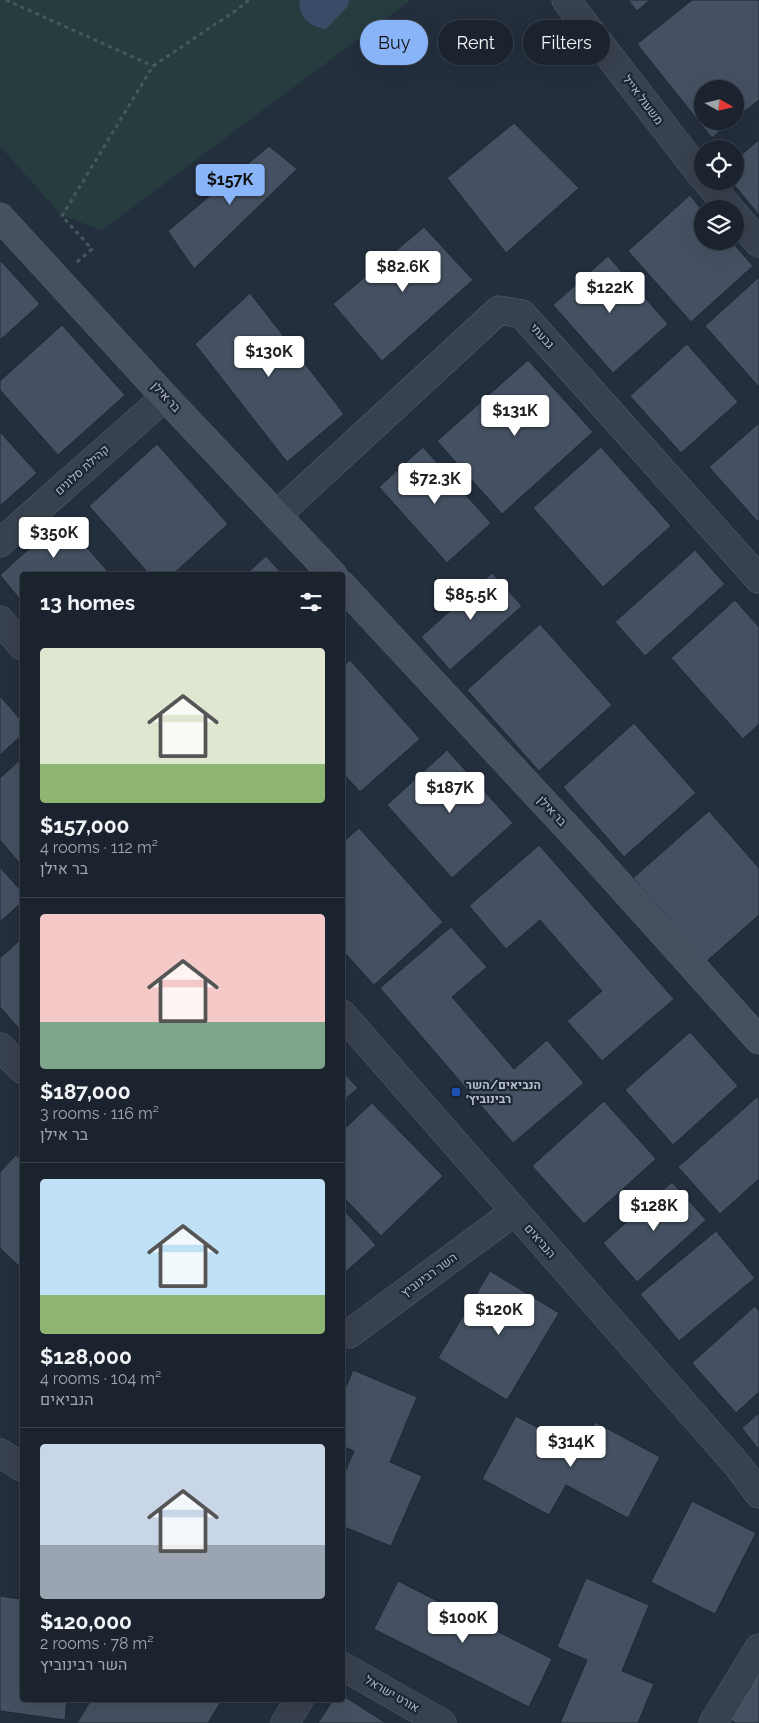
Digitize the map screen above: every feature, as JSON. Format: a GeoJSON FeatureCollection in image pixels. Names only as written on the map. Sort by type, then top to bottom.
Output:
{"type":"FeatureCollection","features":[{"type":"Feature","properties":{"kind":"street","name":"משעול אייל"},"geometry":{"type":"LineString","coordinates":[[566,0],[694,166]]}},
{"type":"Feature","properties":{"kind":"street"},"geometry":{"type":"LineString","coordinates":[[714,190],[723,200]]}},
{"type":"Feature","properties":{"kind":"street","name":"בר אילן"},"geometry":{"type":"LineString","coordinates":[[0,217],[165,397],[331,572]]}},
{"type":"Feature","properties":{"kind":"street"},"geometry":{"type":"LineString","coordinates":[[744,226],[759,243]]}},
{"type":"Feature","properties":{"kind":"street","name":"גבעתי"},"geometry":{"type":"LineString","coordinates":[[278,515],[499,310],[522,314],[759,579]]}},
{"type":"Feature","properties":{"kind":"street","name":"קהילת סלונים"},"geometry":{"type":"LineString","coordinates":[[0,544],[165,397]]}},
{"type":"Feature","properties":{"kind":"street","name":"בר אילן"},"geometry":{"type":"LineString","coordinates":[[345,588],[592,854],[759,1040]]}},
{"type":"Feature","properties":{"kind":"street"},"geometry":{"type":"LineString","coordinates":[[0,620],[20,644]]}},
{"type":"Feature","properties":{"kind":"street","name":"הנביאים"},"geometry":{"type":"LineString","coordinates":[[345,1017],[514,1212],[749,1474],[759,1494]]}},
{"type":"Feature","properties":{"kind":"street"},"geometry":{"type":"LineString","coordinates":[[0,1047],[20,1067]]}},
{"type":"Feature","properties":{"kind":"street","name":"השר רבינוביץ"},"geometry":{"type":"LineString","coordinates":[[345,1333],[349,1334],[514,1212]]}},
{"type":"Feature","properties":{"kind":"street"},"geometry":{"type":"LineString","coordinates":[[0,1453],[20,1466]]}},
{"type":"Feature","properties":{"kind":"street"},"geometry":{"type":"LineString","coordinates":[[712,1723],[759,1648]]}},
{"type":"Feature","properties":{"kind":"street","name":"אורט ישראל"},"geometry":{"type":"LineString","coordinates":[[345,1668],[442,1723]]}},
{"type":"Feature","properties":{"kind":"street"},"geometry":{"type":"LineString","coordinates":[[285,1723],[298,1702]]}},
{"type":"Feature","properties":{"kind":"path"},"geometry":{"type":"LineString","coordinates":[[6,0],[153,66]]}},
{"type":"Feature","properties":{"kind":"path"},"geometry":{"type":"LineString","coordinates":[[58,280],[92,249],[62,216],[153,66],[249,0]]}},
{"type":"Feature","properties":{"kind":"green space"},"geometry":{"type":"Polygon","coordinates":[[[0,0],[411,0],[384,20],[360,20],[360,38],[102,230],[62,216],[0,146],[0,0]]]}},
{"type":"Feature","properties":{"kind":"water"},"geometry":{"type":"Polygon","coordinates":[[[300,0],[350,0],[347,7],[326,29],[315,26],[306,20],[301,11],[300,0]]]}},
{"type":"Feature","properties":{"kind":"building"},"geometry":{"type":"Polygon","coordinates":[[[628,0],[650,0],[637,11],[628,0]]]}},
{"type":"Feature","properties":{"kind":"building"},"geometry":{"type":"Polygon","coordinates":[[[692,0],[759,0],[759,100],[744,112],[744,80],[694,80],[694,115],[637,44],[692,0]]]}},
{"type":"Feature","properties":{"kind":"building"},"geometry":{"type":"Polygon","coordinates":[[[514,123],[579,188],[506,253],[447,178],[514,123]]]}},
{"type":"Feature","properties":{"kind":"building"},"geometry":{"type":"Polygon","coordinates":[[[706,130],[721,130],[712,138],[706,130]]]}},
{"type":"Feature","properties":{"kind":"building"},"geometry":{"type":"Polygon","coordinates":[[[759,140],[759,215],[738,190],[744,190],[744,152],[759,140]]]}},
{"type":"Feature","properties":{"kind":"building"},"geometry":{"type":"Polygon","coordinates":[[[269,146],[297,169],[194,269],[168,231],[269,146]]]}},
{"type":"Feature","properties":{"kind":"building"},"geometry":{"type":"Polygon","coordinates":[[[690,195],[694,200],[694,250],[739,250],[753,266],[691,322],[628,251],[690,195]]]}},
{"type":"Feature","properties":{"kind":"building"},"geometry":{"type":"Polygon","coordinates":[[[424,227],[473,280],[382,361],[333,304],[424,227]]]}},
{"type":"Feature","properties":{"kind":"building"},"geometry":{"type":"Polygon","coordinates":[[[608,256],[668,324],[613,373],[553,305],[608,256]]]}},
{"type":"Feature","properties":{"kind":"building"},"geometry":{"type":"Polygon","coordinates":[[[0,260],[40,304],[0,340],[0,260]]]}},
{"type":"Feature","properties":{"kind":"building"},"geometry":{"type":"Polygon","coordinates":[[[759,279],[759,387],[705,326],[759,279]]]}},
{"type":"Feature","properties":{"kind":"building"},"geometry":{"type":"Polygon","coordinates":[[[250,293],[344,414],[287,462],[195,344],[250,293]]]}},
{"type":"Feature","properties":{"kind":"building"},"geometry":{"type":"Polygon","coordinates":[[[62,325],[125,395],[58,455],[0,390],[0,381],[62,325]]]}},
{"type":"Feature","properties":{"kind":"building"},"geometry":{"type":"Polygon","coordinates":[[[687,344],[738,402],[681,453],[630,396],[687,344]]]}},
{"type":"Feature","properties":{"kind":"building"},"geometry":{"type":"Polygon","coordinates":[[[528,360],[593,432],[502,514],[437,441],[528,360]]]}},
{"type":"Feature","properties":{"kind":"building"},"geometry":{"type":"Polygon","coordinates":[[[759,423],[759,520],[757,521],[709,467],[759,423]]]}},
{"type":"Feature","properties":{"kind":"building"},"geometry":{"type":"Polygon","coordinates":[[[0,432],[37,473],[0,506],[0,432]]]}},
{"type":"Feature","properties":{"kind":"building"},"geometry":{"type":"Polygon","coordinates":[[[157,444],[228,524],[175,572],[147,572],[89,506],[157,444]]]}},
{"type":"Feature","properties":{"kind":"building"},"geometry":{"type":"Polygon","coordinates":[[[423,447],[491,523],[447,563],[379,487],[423,447]]]}},
{"type":"Feature","properties":{"kind":"building"},"geometry":{"type":"Polygon","coordinates":[[[601,447],[671,526],[603,587],[533,508],[601,447]]]}},
{"type":"Feature","properties":{"kind":"building"},"geometry":{"type":"Polygon","coordinates":[[[62,519],[108,572],[20,572],[20,600],[0,575],[62,519]]]}},
{"type":"Feature","properties":{"kind":"building"},"geometry":{"type":"Polygon","coordinates":[[[695,550],[725,584],[645,656],[615,622],[695,550]]]}},
{"type":"Feature","properties":{"kind":"building"},"geometry":{"type":"Polygon","coordinates":[[[266,556],[280,572],[248,572],[266,556]]]}},
{"type":"Feature","properties":{"kind":"building"},"geometry":{"type":"Polygon","coordinates":[[[492,573],[522,606],[450,670],[421,637],[492,573]]]}},
{"type":"Feature","properties":{"kind":"building"},"geometry":{"type":"Polygon","coordinates":[[[735,600],[759,627],[759,724],[743,739],[671,658],[735,600]]]}},
{"type":"Feature","properties":{"kind":"building"},"geometry":{"type":"Polygon","coordinates":[[[540,624],[612,705],[539,771],[467,690],[540,624]]]}},
{"type":"Feature","properties":{"kind":"building"},"geometry":{"type":"Polygon","coordinates":[[[350,660],[420,739],[360,792],[345,775],[345,664],[350,660]]]}},
{"type":"Feature","properties":{"kind":"building"},"geometry":{"type":"Polygon","coordinates":[[[0,696],[20,719],[20,737],[0,755],[0,696]]]}},
{"type":"Feature","properties":{"kind":"building"},"geometry":{"type":"Polygon","coordinates":[[[634,723],[696,793],[624,857],[563,787],[634,723]]]}},
{"type":"Feature","properties":{"kind":"building"},"geometry":{"type":"Polygon","coordinates":[[[447,750],[513,823],[452,878],[387,805],[447,750]]]}},
{"type":"Feature","properties":{"kind":"building"},"geometry":{"type":"Polygon","coordinates":[[[20,760],[20,864],[0,840],[0,778],[20,760]]]}},
{"type":"Feature","properties":{"kind":"building"},"geometry":{"type":"Polygon","coordinates":[[[709,811],[759,868],[759,915],[707,961],[633,878],[709,811]]]}},
{"type":"Feature","properties":{"kind":"building"},"geometry":{"type":"Polygon","coordinates":[[[359,828],[443,922],[374,985],[345,953],[345,840],[359,828]]]}},
{"type":"Feature","properties":{"kind":"building"},"geometry":{"type":"Polygon","coordinates":[[[539,845],[674,999],[602,1061],[567,1021],[602,991],[540,920],[506,949],[469,906],[539,845]]]}},
{"type":"Feature","properties":{"kind":"building"},"geometry":{"type":"Polygon","coordinates":[[[0,867],[20,890],[20,904],[0,922],[0,867]]]}},
{"type":"Feature","properties":{"kind":"building"},"geometry":{"type":"Polygon","coordinates":[[[451,927],[487,967],[452,997],[514,1069],[547,1040],[584,1083],[513,1143],[380,988],[451,927]]]}},
{"type":"Feature","properties":{"kind":"building"},"geometry":{"type":"Polygon","coordinates":[[[20,940],[20,1030],[0,1007],[0,958],[20,940]]]}},
{"type":"Feature","properties":{"kind":"building"},"geometry":{"type":"Polygon","coordinates":[[[690,1032],[738,1086],[673,1145],[625,1090],[690,1032]]]}},
{"type":"Feature","properties":{"kind":"building"},"geometry":{"type":"Polygon","coordinates":[[[345,1074],[358,1088],[345,1099],[345,1074]]]}},
{"type":"Feature","properties":{"kind":"building"},"geometry":{"type":"Polygon","coordinates":[[[757,1097],[759,1100],[759,1179],[720,1214],[678,1167],[757,1097]]]}},
{"type":"Feature","properties":{"kind":"building"},"geometry":{"type":"Polygon","coordinates":[[[604,1101],[656,1159],[584,1224],[532,1166],[604,1101]]]}},
{"type":"Feature","properties":{"kind":"building"},"geometry":{"type":"Polygon","coordinates":[[[372,1103],[443,1176],[381,1236],[345,1199],[345,1128],[372,1103]]]}},
{"type":"Feature","properties":{"kind":"building"},"geometry":{"type":"Polygon","coordinates":[[[16,1155],[20,1158],[20,1267],[0,1248],[0,1172],[16,1155]]]}},
{"type":"Feature","properties":{"kind":"building"},"geometry":{"type":"Polygon","coordinates":[[[672,1182],[706,1220],[637,1282],[603,1243],[672,1182]]]}},
{"type":"Feature","properties":{"kind":"building"},"geometry":{"type":"Polygon","coordinates":[[[345,1211],[376,1245],[345,1272],[345,1211]]]}},
{"type":"Feature","properties":{"kind":"building"},"geometry":{"type":"Polygon","coordinates":[[[716,1231],[755,1278],[679,1341],[640,1294],[716,1231]]]}},
{"type":"Feature","properties":{"kind":"building"},"geometry":{"type":"Polygon","coordinates":[[[490,1271],[559,1313],[507,1400],[438,1358],[490,1271]]]}},
{"type":"Feature","properties":{"kind":"building"},"geometry":{"type":"Polygon","coordinates":[[[755,1306],[759,1311],[759,1392],[736,1413],[692,1363],[755,1306]]]}},
{"type":"Feature","properties":{"kind":"building"},"geometry":{"type":"Polygon","coordinates":[[[353,1370],[417,1397],[390,1462],[422,1476],[391,1546],[345,1527],[345,1472],[354,1451],[345,1447],[345,1389],[353,1370]]]}},
{"type":"Feature","properties":{"kind":"building"},"geometry":{"type":"Polygon","coordinates":[[[759,1413],[759,1450],[742,1428],[759,1413]]]}},
{"type":"Feature","properties":{"kind":"building"},"geometry":{"type":"Polygon","coordinates":[[[516,1416],[580,1450],[595,1422],[660,1457],[628,1518],[566,1485],[549,1515],[482,1479],[516,1416]]]}},
{"type":"Feature","properties":{"kind":"building"},"geometry":{"type":"Polygon","coordinates":[[[692,1501],[756,1533],[715,1614],[651,1582],[692,1501]]]}},
{"type":"Feature","properties":{"kind":"building"},"geometry":{"type":"Polygon","coordinates":[[[586,1578],[649,1605],[622,1671],[654,1684],[638,1723],[560,1723],[587,1660],[557,1647],[586,1578]]]}},
{"type":"Feature","properties":{"kind":"building"},"geometry":{"type":"Polygon","coordinates":[[[398,1581],[552,1659],[529,1707],[374,1629],[398,1581]]]}},
{"type":"Feature","properties":{"kind":"building"},"geometry":{"type":"Polygon","coordinates":[[[0,1596],[20,1599],[20,1702],[67,1702],[65,1720],[0,1711],[0,1596]]]}},
{"type":"Feature","properties":{"kind":"building"},"geometry":{"type":"Polygon","coordinates":[[[759,1669],[759,1723],[735,1723],[722,1712],[759,1669]]]}},
{"type":"Feature","properties":{"kind":"building"},"geometry":{"type":"Polygon","coordinates":[[[345,1697],[386,1723],[318,1723],[332,1702],[345,1702],[345,1697]]]}},
{"type":"Feature","properties":{"kind":"building"},"geometry":{"type":"Polygon","coordinates":[[[90,1702],[221,1702],[208,1723],[77,1723],[90,1702]]]}},
{"type":"Feature","properties":{"kind":"place","name":"הנביאים/השר רבינוביץ׳"},"geometry":{"type":"Point","coordinates":[456,1092]}}]}
